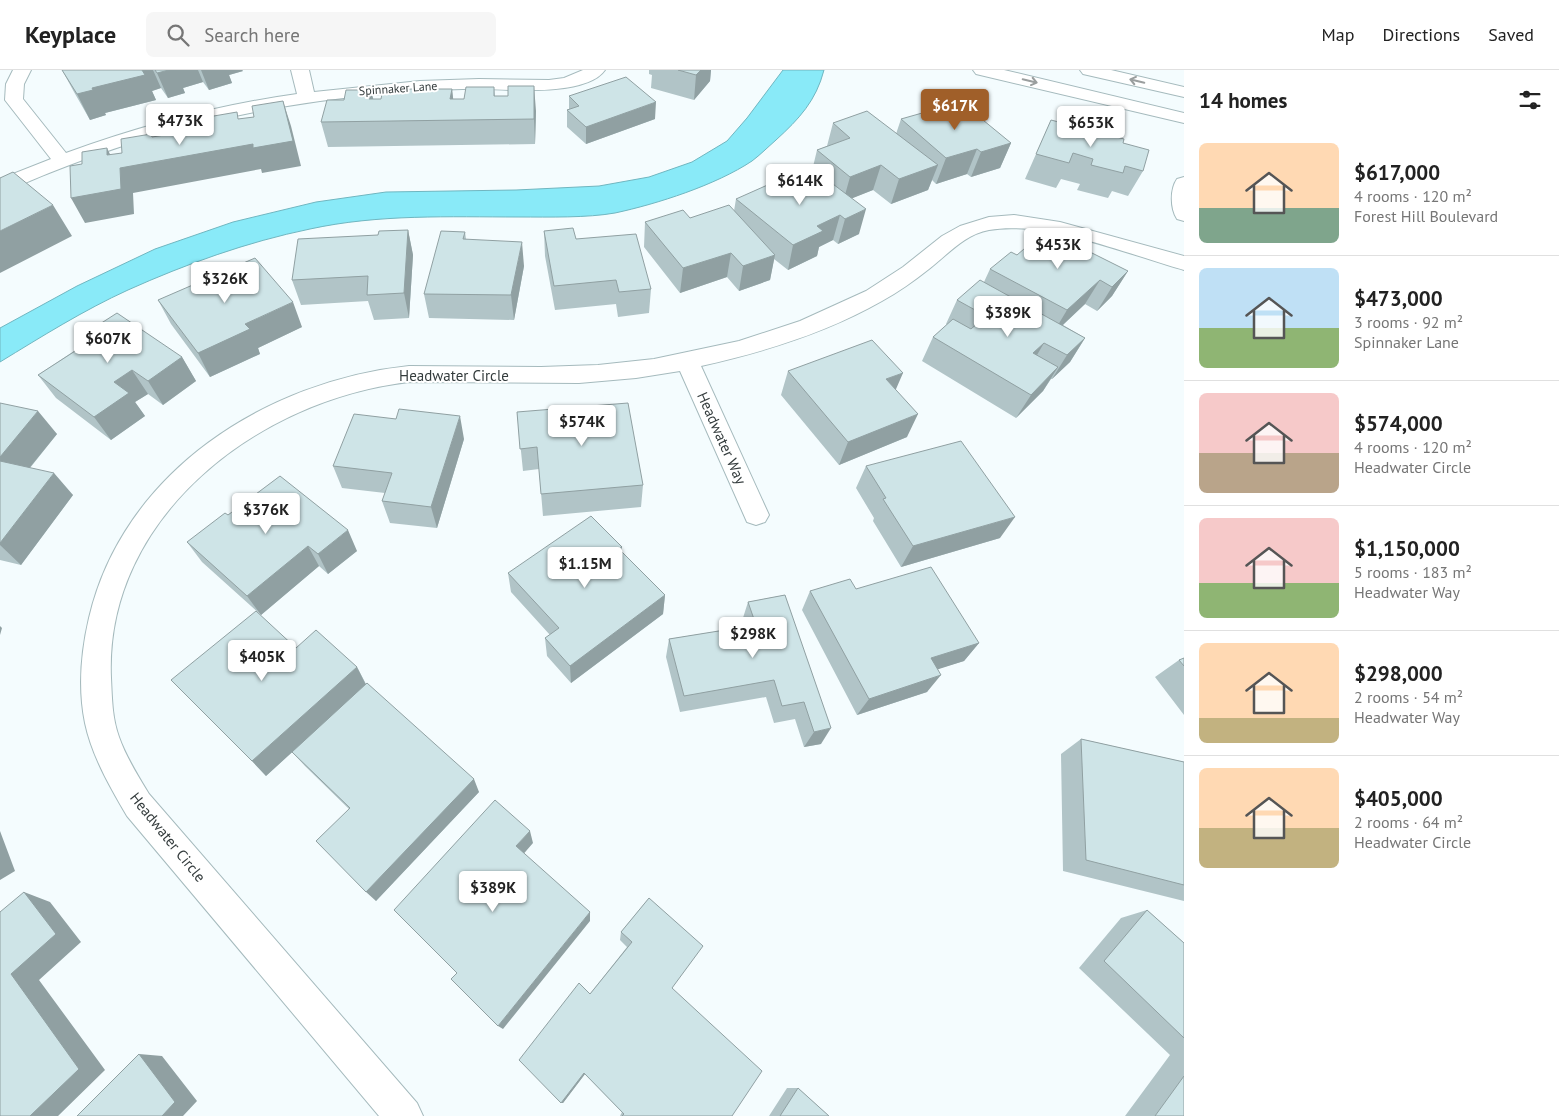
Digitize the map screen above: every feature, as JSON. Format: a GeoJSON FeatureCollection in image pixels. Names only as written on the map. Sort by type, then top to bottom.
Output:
{"type":"FeatureCollection","features":[{"type":"Feature","properties":{"kind":"street"},"geometry":{"type":"LineString","coordinates":[[22,70],[15,82],[14,100],[62,161]]}},
{"type":"Feature","properties":{"kind":"street"},"geometry":{"type":"LineString","coordinates":[[300,70],[306,97]]}},
{"type":"Feature","properties":{"kind":"street","name":"Spinnaker Lane"},"geometry":{"type":"LineString","coordinates":[[0,186],[127,138],[194,119],[306,97],[406,86],[471,83],[557,85],[587,77],[596,70]]}},
{"type":"Feature","properties":{"kind":"street"},"geometry":{"type":"LineString","coordinates":[[982,70],[1184,118]]}},
{"type":"Feature","properties":{"kind":"street"},"geometry":{"type":"LineString","coordinates":[[1089,70],[1184,92]]}},
{"type":"Feature","properties":{"kind":"street"},"geometry":{"type":"LineString","coordinates":[[1184,183],[1181,188],[1184,215]]}},
{"type":"Feature","properties":{"kind":"street","name":"Headwater Circle"},"geometry":{"type":"LineString","coordinates":[[404,1116],[138,805],[113,762],[98,716],[94,669],[99,623],[113,578],[130,542],[157,504],[189,470],[243,428],[284,407],[326,391],[347,384],[390,376],[434,372],[540,376],[615,372],[687,361],[749,347],[823,321],[875,295],[919,266],[956,234],[986,224],[1003,221],[1042,224],[1184,263]]}},
{"type":"Feature","properties":{"kind":"street","name":"Headwater Way"},"geometry":{"type":"LineString","coordinates":[[687,361],[756,516]]}},
{"type":"Feature","properties":{"kind":"water"},"geometry":{"type":"Polygon","coordinates":[[[783,70],[824,70],[821,81],[806,109],[752,161],[738,170],[686,193],[604,215],[388,219],[336,224],[286,234],[217,255],[172,271],[128,290],[79,315],[0,362],[0,328],[77,286],[155,249],[233,222],[316,202],[386,192],[516,190],[599,186],[649,177],[692,162],[727,141],[783,70]]]}},
{"type":"Feature","properties":{"kind":"building"},"geometry":{"type":"Polygon","coordinates":[[[62,70],[142,70],[145,75],[92,88],[93,90],[77,94],[62,70]]]}},
{"type":"Feature","properties":{"kind":"building"},"geometry":{"type":"Polygon","coordinates":[[[155,70],[169,70],[157,73],[155,70]]]}},
{"type":"Feature","properties":{"kind":"building"},"geometry":{"type":"Polygon","coordinates":[[[678,70],[701,70],[696,75],[678,70]]]}},
{"type":"Feature","properties":{"kind":"building"},"geometry":{"type":"Polygon","coordinates":[[[626,77],[656,102],[586,127],[567,110],[579,106],[569,96],[626,77]]]}},
{"type":"Feature","properties":{"kind":"building"},"geometry":{"type":"Polygon","coordinates":[[[508,86],[534,86],[534,119],[321,122],[327,100],[344,100],[346,90],[371,90],[369,99],[381,99],[383,89],[452,89],[450,99],[464,99],[466,87],[494,87],[494,96],[508,96],[508,86]]]}},
{"type":"Feature","properties":{"kind":"building"},"geometry":{"type":"Polygon","coordinates":[[[283,101],[293,141],[253,148],[253,144],[120,168],[121,189],[71,198],[70,166],[82,164],[82,152],[107,148],[107,155],[122,153],[121,139],[151,134],[152,137],[177,133],[176,124],[195,120],[197,132],[209,130],[208,117],[237,112],[238,119],[254,117],[252,106],[283,101]]]}},
{"type":"Feature","properties":{"kind":"building"},"geometry":{"type":"Polygon","coordinates":[[[961,102],[1011,143],[981,152],[977,149],[946,158],[901,119],[961,102]]]}},
{"type":"Feature","properties":{"kind":"building"},"geometry":{"type":"Polygon","coordinates":[[[867,111],[938,165],[899,179],[881,165],[850,177],[817,150],[850,138],[833,123],[867,111]]]}},
{"type":"Feature","properties":{"kind":"building"},"geometry":{"type":"Polygon","coordinates":[[[1051,120],[1124,139],[1123,143],[1149,150],[1143,171],[1125,166],[1123,173],[1091,165],[1093,159],[1073,153],[1069,163],[1036,154],[1051,120]]]}},
{"type":"Feature","properties":{"kind":"building"},"geometry":{"type":"Polygon","coordinates":[[[13,172],[53,205],[0,231],[0,178],[13,172]]]}},
{"type":"Feature","properties":{"kind":"building"},"geometry":{"type":"Polygon","coordinates":[[[817,172],[866,209],[845,219],[840,215],[817,226],[823,231],[793,245],[736,199],[781,179],[789,185],[817,172]]]}},
{"type":"Feature","properties":{"kind":"building"},"geometry":{"type":"Polygon","coordinates":[[[729,205],[775,255],[743,266],[731,253],[683,268],[645,222],[683,210],[690,218],[729,205]]]}},
{"type":"Feature","properties":{"kind":"building"},"geometry":{"type":"Polygon","coordinates":[[[573,228],[576,239],[636,234],[651,289],[619,292],[616,280],[554,286],[544,231],[573,228]]]}},
{"type":"Feature","properties":{"kind":"building"},"geometry":{"type":"Polygon","coordinates":[[[408,230],[404,293],[367,295],[368,276],[292,280],[298,239],[378,235],[379,231],[408,230]]]}},
{"type":"Feature","properties":{"kind":"building"},"geometry":{"type":"Polygon","coordinates":[[[1046,230],[1128,271],[1112,287],[1100,280],[1067,310],[990,269],[1011,252],[1017,255],[1046,230]]]}},
{"type":"Feature","properties":{"kind":"building"},"geometry":{"type":"Polygon","coordinates":[[[441,231],[465,232],[463,239],[522,242],[511,295],[424,294],[441,231]]]}},
{"type":"Feature","properties":{"kind":"building"},"geometry":{"type":"Polygon","coordinates":[[[255,258],[293,302],[245,324],[250,329],[198,353],[158,300],[255,258]]]}},
{"type":"Feature","properties":{"kind":"building"},"geometry":{"type":"Polygon","coordinates":[[[980,280],[1085,338],[1067,355],[1044,343],[1033,353],[1058,367],[1031,395],[933,337],[953,319],[971,329],[986,316],[957,300],[980,280]]]}},
{"type":"Feature","properties":{"kind":"building"},"geometry":{"type":"Polygon","coordinates":[[[117,313],[182,357],[148,381],[132,370],[114,382],[129,393],[94,417],[38,375],[86,344],[78,338],[117,313]]]}},
{"type":"Feature","properties":{"kind":"building"},"geometry":{"type":"Polygon","coordinates":[[[872,340],[903,373],[886,379],[918,414],[848,442],[788,371],[872,340]]]}},
{"type":"Feature","properties":{"kind":"building"},"geometry":{"type":"Polygon","coordinates":[[[0,403],[38,411],[0,457],[0,403]]]}},
{"type":"Feature","properties":{"kind":"building"},"geometry":{"type":"Polygon","coordinates":[[[628,403],[643,485],[541,494],[537,447],[520,449],[517,412],[628,403]]]}},
{"type":"Feature","properties":{"kind":"building"},"geometry":{"type":"Polygon","coordinates":[[[399,409],[460,416],[431,507],[382,501],[392,473],[333,466],[354,414],[396,419],[399,409]]]}},
{"type":"Feature","properties":{"kind":"building"},"geometry":{"type":"Polygon","coordinates":[[[961,441],[1015,517],[913,546],[883,499],[886,498],[866,466],[961,441]]]}},
{"type":"Feature","properties":{"kind":"building"},"geometry":{"type":"Polygon","coordinates":[[[0,461],[54,473],[0,543],[0,461]]]}},
{"type":"Feature","properties":{"kind":"building"},"geometry":{"type":"Polygon","coordinates":[[[280,476],[348,530],[318,554],[308,546],[247,596],[187,542],[225,513],[228,515],[280,476]]]}},
{"type":"Feature","properties":{"kind":"building"},"geometry":{"type":"Polygon","coordinates":[[[591,516],[622,547],[619,549],[665,595],[570,666],[545,638],[559,628],[508,573],[591,516]]]}},
{"type":"Feature","properties":{"kind":"building"},"geometry":{"type":"Polygon","coordinates":[[[931,567],[979,643],[931,658],[941,675],[869,699],[810,591],[850,579],[856,589],[931,567]]]}},
{"type":"Feature","properties":{"kind":"building"},"geometry":{"type":"Polygon","coordinates":[[[785,595],[831,728],[814,732],[804,702],[782,706],[774,680],[684,696],[669,639],[756,625],[748,602],[785,595]]]}},
{"type":"Feature","properties":{"kind":"building"},"geometry":{"type":"Polygon","coordinates":[[[256,611],[296,648],[316,630],[357,667],[252,761],[171,680],[256,611]]]}},
{"type":"Feature","properties":{"kind":"building"},"geometry":{"type":"Polygon","coordinates":[[[1184,658],[1184,666],[1179,660],[1184,658]]]}},
{"type":"Feature","properties":{"kind":"building"},"geometry":{"type":"Polygon","coordinates":[[[367,683],[474,779],[366,892],[316,841],[350,808],[292,752],[367,683]]]}},
{"type":"Feature","properties":{"kind":"building"},"geometry":{"type":"Polygon","coordinates":[[[1081,739],[1184,762],[1184,885],[1086,860],[1081,739]]]}},
{"type":"Feature","properties":{"kind":"building"},"geometry":{"type":"Polygon","coordinates":[[[495,800],[530,831],[516,846],[590,912],[498,1026],[451,979],[457,973],[394,910],[495,800]]]}},
{"type":"Feature","properties":{"kind":"building"},"geometry":{"type":"Polygon","coordinates":[[[24,892],[56,934],[11,974],[79,1069],[30,1116],[0,1116],[0,912],[24,892]]]}},
{"type":"Feature","properties":{"kind":"building"},"geometry":{"type":"Polygon","coordinates":[[[649,898],[703,946],[672,988],[762,1071],[732,1116],[622,1116],[624,1114],[584,1073],[561,1103],[519,1060],[579,983],[590,994],[632,942],[621,932],[649,898]]]}},
{"type":"Feature","properties":{"kind":"building"},"geometry":{"type":"Polygon","coordinates":[[[1147,910],[1184,943],[1184,1038],[1104,961],[1147,910]]]}},
{"type":"Feature","properties":{"kind":"building"},"geometry":{"type":"Polygon","coordinates":[[[139,1054],[175,1102],[162,1116],[77,1116],[139,1054]]]}},
{"type":"Feature","properties":{"kind":"building"},"geometry":{"type":"Polygon","coordinates":[[[1184,1076],[1184,1116],[1155,1116],[1184,1076]]]}},
{"type":"Feature","properties":{"kind":"building"},"geometry":{"type":"Polygon","coordinates":[[[798,1088],[829,1116],[780,1116],[798,1088]]]}}]}
